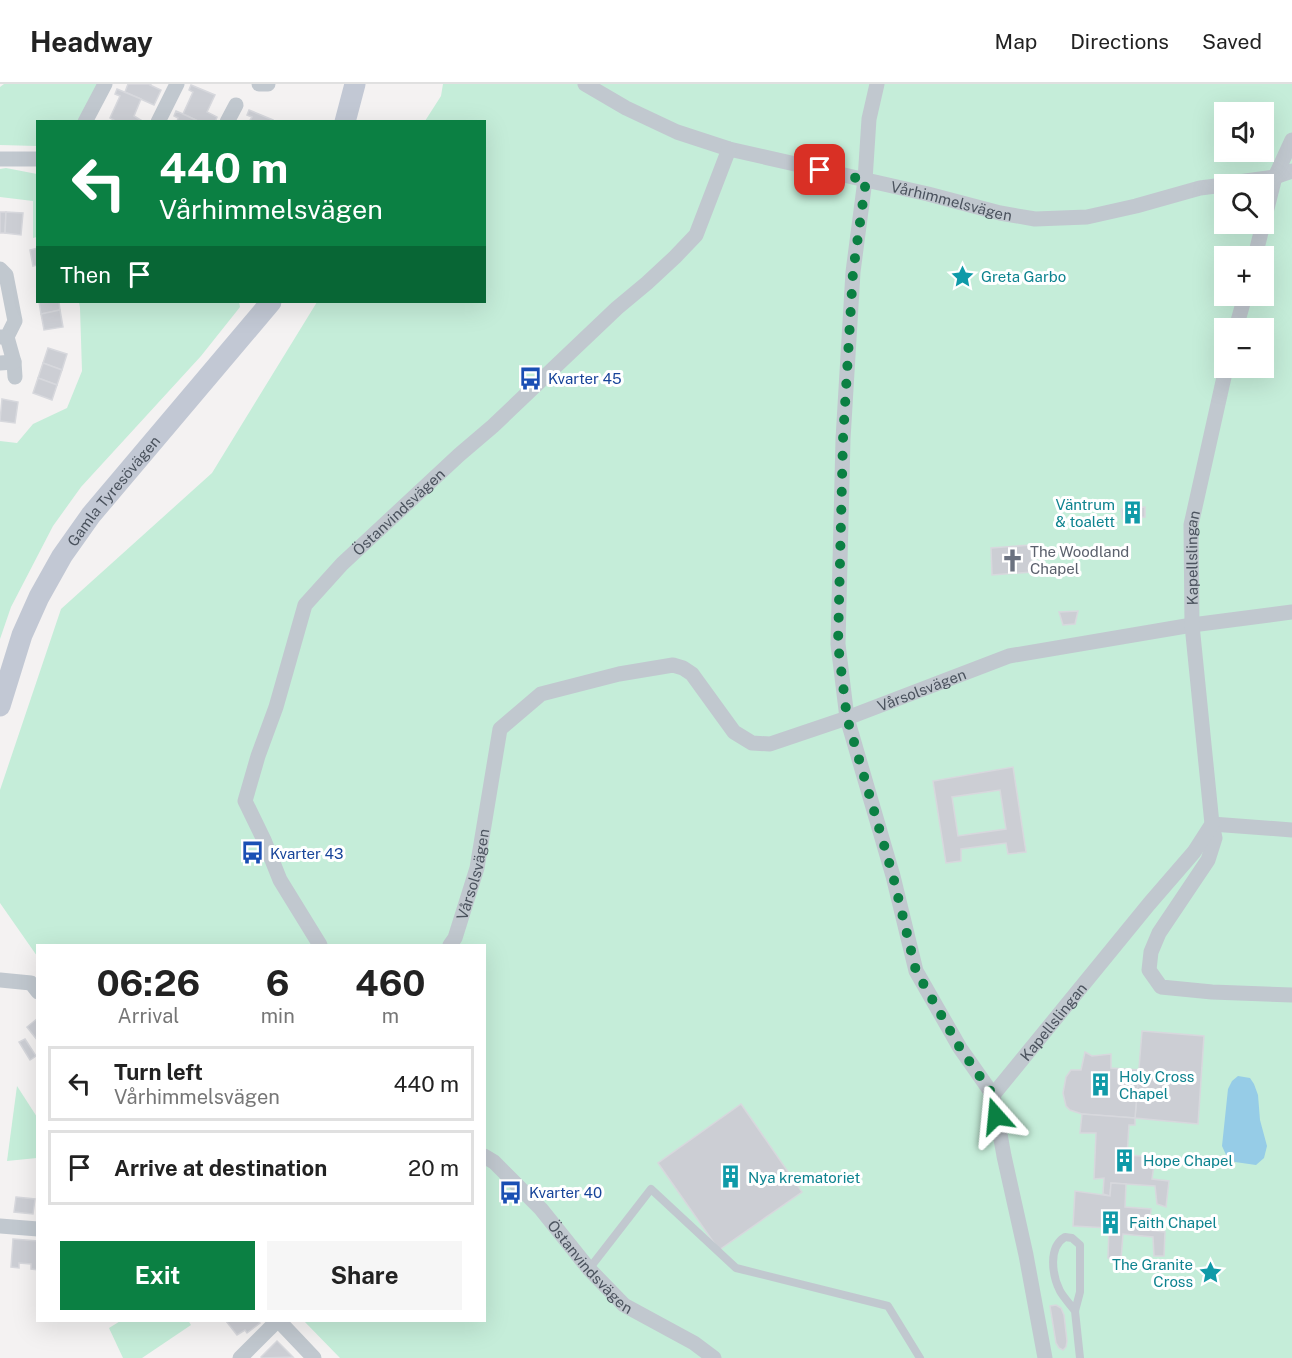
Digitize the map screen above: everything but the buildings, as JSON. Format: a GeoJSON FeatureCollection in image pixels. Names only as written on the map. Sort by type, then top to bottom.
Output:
{"type":"FeatureCollection","features":[{"type":"Feature","properties":{"kind":"street"},"geometry":{"type":"LineString","coordinates":[[86,120],[105,84]]}},
{"type":"Feature","properties":{"kind":"street"},"geometry":{"type":"LineString","coordinates":[[159,120],[177,84]]}},
{"type":"Feature","properties":{"kind":"street"},"geometry":{"type":"LineString","coordinates":[[259,84],[268,84]]}},
{"type":"Feature","properties":{"kind":"street"},"geometry":{"type":"LineString","coordinates":[[346,120],[355,84]]}},
{"type":"Feature","properties":{"kind":"street","name":"Vårhimmelsvägen"},"geometry":{"type":"LineString","coordinates":[[585,84],[626,108],[677,132],[729,149],[928,194],[1000,213],[1035,219],[1087,217],[1214,186]]}},
{"type":"Feature","properties":{"kind":"street"},"geometry":{"type":"LineString","coordinates":[[877,84],[869,119],[866,180],[853,272],[843,439],[838,644],[847,718],[893,876],[916,971],[960,1048],[993,1095],[1045,1358]]}},
{"type":"Feature","properties":{"kind":"street"},"geometry":{"type":"LineString","coordinates":[[228,120],[236,105]]}},
{"type":"Feature","properties":{"kind":"street"},"geometry":{"type":"LineString","coordinates":[[1258,246],[1275,177],[1292,140]]}},
{"type":"Feature","properties":{"kind":"street","name":"Östanvindsvägen"},"geometry":{"type":"LineString","coordinates":[[319,944],[280,880],[245,801],[306,605],[342,564],[493,426],[617,308],[675,257],[696,235],[729,149]]}},
{"type":"Feature","properties":{"kind":"street"},"geometry":{"type":"LineString","coordinates":[[0,159],[36,159]]}},
{"type":"Feature","properties":{"kind":"street","name":"Vårhimmelsvägen"},"geometry":{"type":"LineString","coordinates":[[1275,177],[1292,171]]}},
{"type":"Feature","properties":{"kind":"street"},"geometry":{"type":"LineString","coordinates":[[0,269],[6,275],[15,321],[3,337],[10,367]]}},
{"type":"Feature","properties":{"kind":"street","name":"Gamla Tyresövägen"},"geometry":{"type":"LineString","coordinates":[[0,706],[22,635],[39,597],[62,556],[98,506],[269,303]]}},
{"type":"Feature","properties":{"kind":"street","name":"Kapellslingan"},"geometry":{"type":"LineString","coordinates":[[1224,378],[1191,525],[1192,625],[1215,838],[1208,860],[1159,933],[1151,952],[1149,970],[1161,987],[1288,995]]}},
{"type":"Feature","properties":{"kind":"street","name":"Vårsolsvägen"},"geometry":{"type":"LineString","coordinates":[[451,944],[455,938],[477,868],[500,729],[541,694],[619,674],[673,665],[692,674],[734,732],[752,743],[770,744],[847,718],[1009,656],[1192,625],[1292,612]]}},
{"type":"Feature","properties":{"kind":"street"},"geometry":{"type":"LineString","coordinates":[[1212,824],[1292,830]]}},
{"type":"Feature","properties":{"kind":"street","name":"Kapellslingan"},"geometry":{"type":"LineString","coordinates":[[993,1095],[1194,852],[1212,824]]}},
{"type":"Feature","properties":{"kind":"street"},"geometry":{"type":"LineString","coordinates":[[0,980],[31,983],[36,989]]}},
{"type":"Feature","properties":{"kind":"street","name":"Östanvindsvägen"},"geometry":{"type":"LineString","coordinates":[[486,1157],[494,1162],[541,1209],[589,1269],[624,1305],[694,1343],[714,1358]]}},
{"type":"Feature","properties":{"kind":"street"},"geometry":{"type":"LineString","coordinates":[[0,1226],[36,1229]]}},
{"type":"Feature","properties":{"kind":"street"},"geometry":{"type":"LineString","coordinates":[[240,1358],[276,1322]]}},
{"type":"Feature","properties":{"kind":"street"},"geometry":{"type":"LineString","coordinates":[[280,1322],[314,1358]]}},
{"type":"Feature","properties":{"kind":"lane"},"geometry":{"type":"LineString","coordinates":[[589,1269],[651,1189],[736,1268],[888,1306],[920,1358]]}},
{"type":"Feature","properties":{"kind":"lane"},"geometry":{"type":"LineString","coordinates":[[1075,1311],[1060,1290],[1054,1271],[1054,1252],[1058,1241],[1065,1237],[1072,1238],[1080,1245],[1080,1292],[1075,1311],[1080,1358]]}},
{"type":"Feature","properties":{"kind":"green space"},"geometry":{"type":"Polygon","coordinates":[[[4,84],[99,84],[79,120],[36,120],[36,146],[0,145],[0,87],[4,84]]]}},
{"type":"Feature","properties":{"kind":"green space"},"geometry":{"type":"Polygon","coordinates":[[[443,84],[1292,84],[1292,1358],[340,1358],[305,1322],[486,1322],[486,944],[36,944],[36,955],[0,903],[0,790],[61,609],[212,473],[316,303],[486,303],[486,120],[426,120],[441,96],[443,84]]]}},
{"type":"Feature","properties":{"kind":"green space"},"geometry":{"type":"Polygon","coordinates":[[[0,169],[36,174],[36,237],[33,238],[33,201],[0,197],[0,169]]]}},
{"type":"Feature","properties":{"kind":"green space"},"geometry":{"type":"Polygon","coordinates":[[[79,303],[239,303],[240,307],[201,356],[81,487],[53,526],[11,607],[0,639],[0,441],[17,443],[33,424],[67,408],[82,371],[79,303]]]}},
{"type":"Feature","properties":{"kind":"green space"},"geometry":{"type":"Polygon","coordinates":[[[17,1086],[36,1115],[36,1158],[7,1161],[17,1086]]]}},
{"type":"Feature","properties":{"kind":"green space"},"geometry":{"type":"Polygon","coordinates":[[[119,1322],[189,1322],[191,1325],[142,1358],[123,1358],[109,1328],[119,1322]]]}},
{"type":"Feature","properties":{"kind":"water"},"geometry":{"type":"Polygon","coordinates":[[[1238,1076],[1250,1078],[1258,1095],[1260,1120],[1267,1146],[1264,1158],[1256,1165],[1235,1162],[1227,1157],[1222,1146],[1228,1089],[1238,1076]]]}},
{"type":"Feature","properties":{"kind":"place","name":"Greta Garbo"},"geometry":{"type":"Point","coordinates":[963,276]}},
{"type":"Feature","properties":{"kind":"place","name":"Kvarter 45"},"geometry":{"type":"Point","coordinates":[530,378]}},
{"type":"Feature","properties":{"kind":"place","name":"Väntrum & toalett"},"geometry":{"type":"Point","coordinates":[1133,513]}},
{"type":"Feature","properties":{"kind":"place","name":"The Woodland Chapel"},"geometry":{"type":"Point","coordinates":[1012,560]}},
{"type":"Feature","properties":{"kind":"place","name":"Kvarter 43"},"geometry":{"type":"Point","coordinates":[252,853]}},
{"type":"Feature","properties":{"kind":"place","name":"Holy Cross Chapel"},"geometry":{"type":"Point","coordinates":[1101,1085]}},
{"type":"Feature","properties":{"kind":"place","name":"Hope Chapel"},"geometry":{"type":"Point","coordinates":[1125,1160]}},
{"type":"Feature","properties":{"kind":"place","name":"Nya krematoriet"},"geometry":{"type":"Point","coordinates":[730,1177]}},
{"type":"Feature","properties":{"kind":"place","name":"Kvarter 40"},"geometry":{"type":"Point","coordinates":[511,1192]}},
{"type":"Feature","properties":{"kind":"place","name":"Faith Chapel"},"geometry":{"type":"Point","coordinates":[1111,1222]}},
{"type":"Feature","properties":{"kind":"place","name":"The Granite Cross"},"geometry":{"type":"Point","coordinates":[1211,1273]}},
{"type":"Feature","properties":{"kind":"route"},"geometry":{"type":"LineString","coordinates":[[820,170],[866,180],[853,272],[843,439],[838,644],[847,718],[893,876],[916,971],[960,1048],[993,1095],[996,1116]]}}]}
